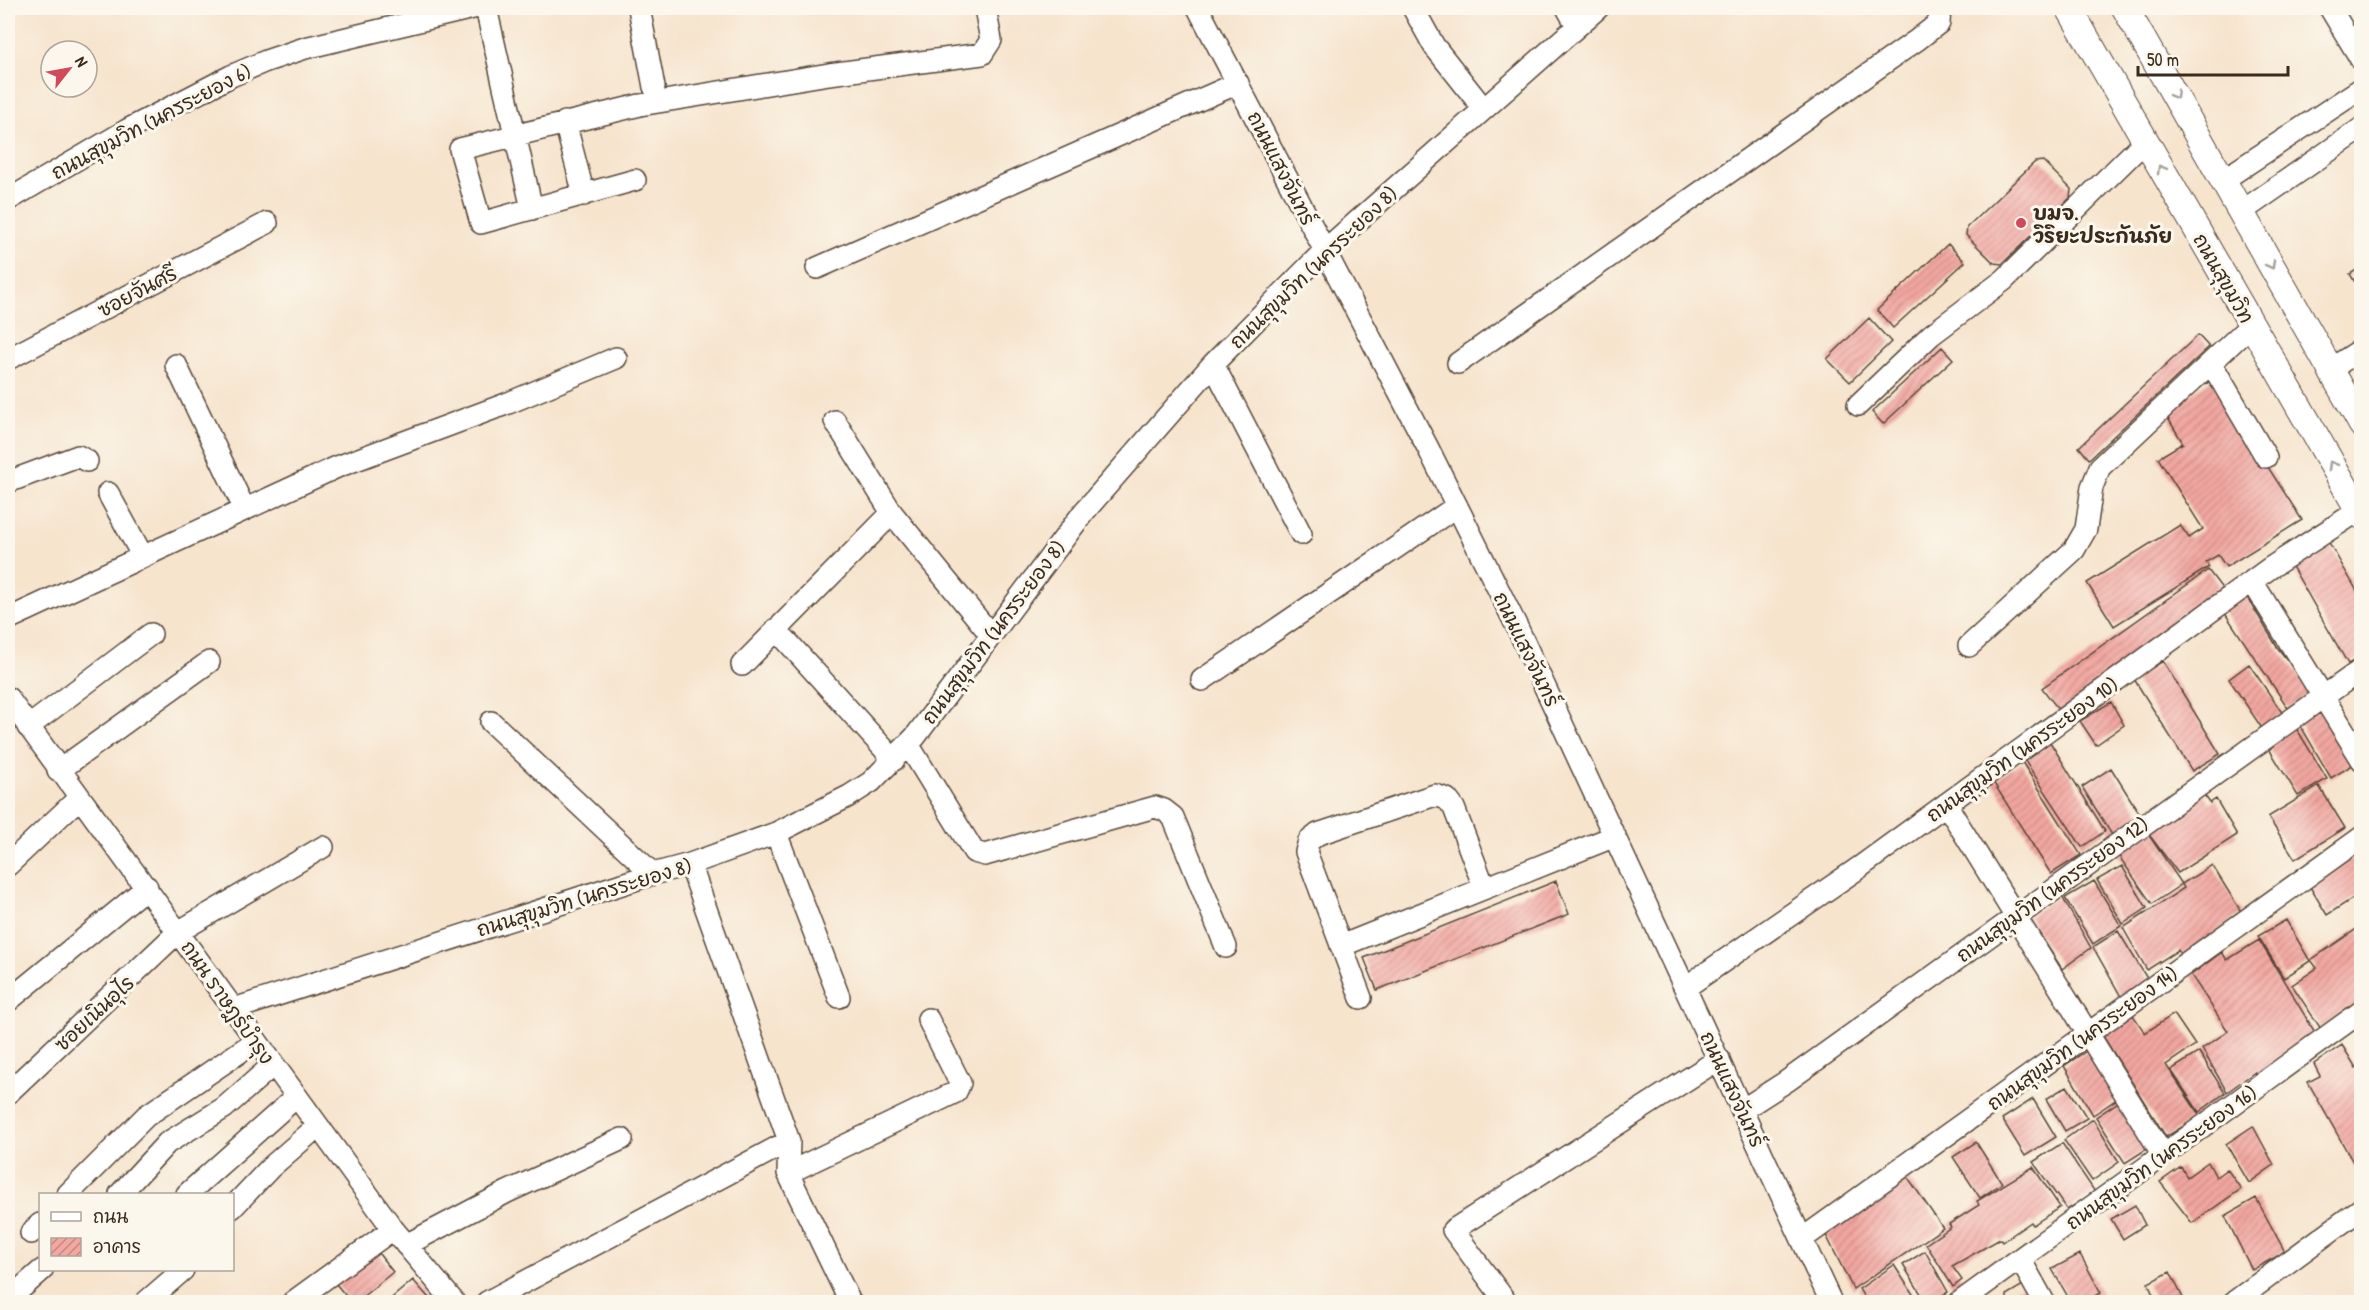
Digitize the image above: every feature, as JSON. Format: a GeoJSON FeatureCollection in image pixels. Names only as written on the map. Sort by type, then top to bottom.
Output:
{"type":"FeatureCollection","features":[{"type":"Feature","properties":{"kind":"main road","name":"ถนนสุขุมวิท"},"geometry":{"type":"LineString","coordinates":[[2069,8],[2360,513]]}},
{"type":"Feature","properties":{"kind":"main road"},"geometry":{"type":"LineString","coordinates":[[2125,8],[2361,425]]}},
{"type":"Feature","properties":{"kind":"street","name":"ถนนสุขุมวิท (นครระยอง 6)"},"geometry":{"type":"LineString","coordinates":[[8,200],[127,130],[231,76],[266,61],[305,48],[473,8]]}},
{"type":"Feature","properties":{"kind":"street"},"geometry":{"type":"LineString","coordinates":[[486,8],[532,209]]}},
{"type":"Feature","properties":{"kind":"street"},"geometry":{"type":"LineString","coordinates":[[639,8],[654,87]]}},
{"type":"Feature","properties":{"kind":"street"},"geometry":{"type":"LineString","coordinates":[[634,180],[482,223],[460,149],[640,105],[982,54],[991,40],[985,8]]}},
{"type":"Feature","properties":{"kind":"street","name":"ถนนแสงจันทร์"},"geometry":{"type":"LineString","coordinates":[[1198,8],[1457,506],[1686,987],[1831,1302]]}},
{"type":"Feature","properties":{"kind":"street"},"geometry":{"type":"LineString","coordinates":[[1413,8],[1434,46],[1483,108]]}},
{"type":"Feature","properties":{"kind":"street","name":"ถนนสุขุมวิท (นครระยอง 8)"},"geometry":{"type":"LineString","coordinates":[[234,1009],[690,864],[776,833],[872,782],[901,752],[1083,513],[1213,364],[1325,250],[1483,108],[1572,17],[1598,8]]}},
{"type":"Feature","properties":{"kind":"street"},"geometry":{"type":"LineString","coordinates":[[1458,363],[1917,40],[1939,23],[1940,8]]}},
{"type":"Feature","properties":{"kind":"street"},"geometry":{"type":"LineString","coordinates":[[2330,8],[2361,61]]}},
{"type":"Feature","properties":{"kind":"street"},"geometry":{"type":"LineString","coordinates":[[817,268],[1238,83]]}},
{"type":"Feature","properties":{"kind":"street"},"geometry":{"type":"LineString","coordinates":[[2223,180],[2361,87]]}},
{"type":"Feature","properties":{"kind":"street"},"geometry":{"type":"LineString","coordinates":[[565,122],[584,195]]}},
{"type":"Feature","properties":{"kind":"street"},"geometry":{"type":"LineString","coordinates":[[2241,212],[2361,128]]}},
{"type":"Feature","properties":{"kind":"street"},"geometry":{"type":"LineString","coordinates":[[1858,405],[1931,335],[2004,280],[2145,141]]}},
{"type":"Feature","properties":{"kind":"street","name":"ซอยจันศรี"},"geometry":{"type":"LineString","coordinates":[[8,359],[267,223]]}},
{"type":"Feature","properties":{"kind":"street"},"geometry":{"type":"LineString","coordinates":[[1969,646],[2074,550],[2086,529],[2092,487],[2100,468],[2251,325]]}},
{"type":"Feature","properties":{"kind":"street"},"geometry":{"type":"LineString","coordinates":[[2329,370],[2361,349]]}},
{"type":"Feature","properties":{"kind":"street"},"geometry":{"type":"LineString","coordinates":[[8,619],[337,466],[506,404],[616,358]]}},
{"type":"Feature","properties":{"kind":"street"},"geometry":{"type":"LineString","coordinates":[[2211,363],[2266,457]]}},
{"type":"Feature","properties":{"kind":"street"},"geometry":{"type":"LineString","coordinates":[[1213,364],[1300,534]]}},
{"type":"Feature","properties":{"kind":"street"},"geometry":{"type":"LineString","coordinates":[[176,365],[244,508]]}},
{"type":"Feature","properties":{"kind":"street"},"geometry":{"type":"LineString","coordinates":[[835,421],[892,513],[990,634]]}},
{"type":"Feature","properties":{"kind":"street"},"geometry":{"type":"LineString","coordinates":[[8,482],[78,456],[87,461]]}},
{"type":"Feature","properties":{"kind":"street"},"geometry":{"type":"LineString","coordinates":[[108,493],[142,555]]}},
{"type":"Feature","properties":{"kind":"street"},"geometry":{"type":"LineString","coordinates":[[1202,680],[1457,506]]}},
{"type":"Feature","properties":{"kind":"street"},"geometry":{"type":"LineString","coordinates":[[742,665],[892,513]]}},
{"type":"Feature","properties":{"kind":"street","name":"ถนนสุขุมวิท (นครระยอง 10)"},"geometry":{"type":"LineString","coordinates":[[1686,987],[1946,804],[2252,581],[2360,513]]}},
{"type":"Feature","properties":{"kind":"street"},"geometry":{"type":"LineString","coordinates":[[2252,581],[2324,695],[2361,760]]}},
{"type":"Feature","properties":{"kind":"street"},"geometry":{"type":"LineString","coordinates":[[776,629],[901,752],[974,852],[985,855],[1155,807],[1164,810],[1173,818],[1226,948]]}},
{"type":"Feature","properties":{"kind":"street"},"geometry":{"type":"LineString","coordinates":[[28,727],[151,634]]}},
{"type":"Feature","properties":{"kind":"street"},"geometry":{"type":"LineString","coordinates":[[58,771],[208,662]]}},
{"type":"Feature","properties":{"kind":"street","name":"ถนนสุขุมวิท (นครระยอง 12)"},"geometry":{"type":"LineString","coordinates":[[1742,1110],[1787,1081],[2361,669]]}},
{"type":"Feature","properties":{"kind":"street","name":"ถนน ราษฎร์บำรุง"},"geometry":{"type":"LineString","coordinates":[[8,698],[78,799],[147,888],[443,1299]]}},
{"type":"Feature","properties":{"kind":"street"},"geometry":{"type":"LineString","coordinates":[[491,722],[653,874]]}},
{"type":"Feature","properties":{"kind":"street"},"geometry":{"type":"LineString","coordinates":[[1360,998],[1306,852],[1309,841],[1318,834],[1434,795],[1447,799],[1454,808],[1484,887]]}},
{"type":"Feature","properties":{"kind":"street"},"geometry":{"type":"LineString","coordinates":[[8,865],[78,799]]}},
{"type":"Feature","properties":{"kind":"street"},"geometry":{"type":"LineString","coordinates":[[1946,804],[2086,1035],[2163,1155]]}},
{"type":"Feature","properties":{"kind":"street"},"geometry":{"type":"LineString","coordinates":[[776,833],[839,997]]}},
{"type":"Feature","properties":{"kind":"street"},"geometry":{"type":"LineString","coordinates":[[1341,946],[1615,836]]}},
{"type":"Feature","properties":{"kind":"street","name":"ถนนสุขุมวิท (นครระยอง 14)"},"geometry":{"type":"LineString","coordinates":[[1802,1239],[2361,837]]}},
{"type":"Feature","properties":{"kind":"street","name":"ซอยเนินอุไร"},"geometry":{"type":"LineString","coordinates":[[8,1093],[178,932],[323,848]]}},
{"type":"Feature","properties":{"kind":"street"},"geometry":{"type":"LineString","coordinates":[[690,864],[789,1141],[788,1173],[850,1302]]}},
{"type":"Feature","properties":{"kind":"street"},"geometry":{"type":"LineString","coordinates":[[8,1001],[147,888]]}},
{"type":"Feature","properties":{"kind":"street","name":"ถนนสุขุมวิท (นครระยอง 16)"},"geometry":{"type":"LineString","coordinates":[[1960,1302],[2361,1011]]}},
{"type":"Feature","properties":{"kind":"street"},"geometry":{"type":"LineString","coordinates":[[788,1173],[956,1092],[960,1083],[928,1019]]}},
{"type":"Feature","properties":{"kind":"street"},"geometry":{"type":"LineString","coordinates":[[69,1193],[146,1116],[256,1041]]}},
{"type":"Feature","properties":{"kind":"street"},"geometry":{"type":"LineString","coordinates":[[1506,1302],[1453,1230],[1719,1059]]}},
{"type":"Feature","properties":{"kind":"street"},"geometry":{"type":"LineString","coordinates":[[121,1193],[167,1143],[224,1108],[273,1065]]}},
{"type":"Feature","properties":{"kind":"street"},"geometry":{"type":"LineString","coordinates":[[188,1193],[296,1097]]}},
{"type":"Feature","properties":{"kind":"street"},"geometry":{"type":"LineString","coordinates":[[234,1206],[271,1167],[318,1126]]}},
{"type":"Feature","properties":{"kind":"street"},"geometry":{"type":"LineString","coordinates":[[293,1302],[400,1237],[507,1192],[622,1139]]}},
{"type":"Feature","properties":{"kind":"street"},"geometry":{"type":"LineString","coordinates":[[487,1302],[789,1141]]}},
{"type":"Feature","properties":{"kind":"street"},"geometry":{"type":"LineString","coordinates":[[2234,1302],[2361,1208]]}},
{"type":"Feature","properties":{"kind":"street"},"geometry":{"type":"LineString","coordinates":[[2020,1259],[2044,1302]]}},
{"type":"Feature","properties":{"kind":"street"},"geometry":{"type":"LineString","coordinates":[[8,1300],[40,1271]]}},
{"type":"Feature","properties":{"kind":"street"},"geometry":{"type":"LineString","coordinates":[[146,1302],[181,1271]]}},
{"type":"Feature","properties":{"kind":"building"},"geometry":{"type":"Polygon","coordinates":[[[2043,161],[2071,189],[2070,198],[2002,264],[1994,263],[1966,235],[1967,227],[2035,162],[2043,161]]]}},
{"type":"Feature","properties":{"kind":"building"},"geometry":{"type":"Polygon","coordinates":[[[1948,244],[1965,262],[1893,328],[1877,310],[1948,244]]]}},
{"type":"Feature","properties":{"kind":"building"},"geometry":{"type":"Polygon","coordinates":[[[2361,267],[2361,292],[2350,274],[2361,267]]]}},
{"type":"Feature","properties":{"kind":"building"},"geometry":{"type":"Polygon","coordinates":[[[1869,318],[1891,342],[1850,382],[1827,359],[1869,318]]]}},
{"type":"Feature","properties":{"kind":"building"},"geometry":{"type":"Polygon","coordinates":[[[2198,335],[2209,347],[2089,459],[2079,447],[2198,335]]]}},
{"type":"Feature","properties":{"kind":"building"},"geometry":{"type":"Polygon","coordinates":[[[1942,347],[1953,359],[1883,424],[1872,412],[1942,347]]]}},
{"type":"Feature","properties":{"kind":"building"},"geometry":{"type":"Polygon","coordinates":[[[2212,380],[2302,520],[2226,567],[2218,555],[2206,562],[2209,567],[2114,626],[2087,583],[2180,525],[2189,538],[2203,529],[2158,458],[2183,443],[2163,410],[2212,380]]]}},
{"type":"Feature","properties":{"kind":"building"},"geometry":{"type":"Polygon","coordinates":[[[2327,539],[2361,598],[2361,657],[2348,664],[2289,561],[2327,539]]]}},
{"type":"Feature","properties":{"kind":"building"},"geometry":{"type":"Polygon","coordinates":[[[2208,570],[2227,595],[2061,713],[2042,688],[2208,570]]]}},
{"type":"Feature","properties":{"kind":"building"},"geometry":{"type":"Polygon","coordinates":[[[2246,595],[2277,647],[2312,692],[2288,708],[2224,612],[2246,595]]]}},
{"type":"Feature","properties":{"kind":"building"},"geometry":{"type":"Polygon","coordinates":[[[2163,661],[2220,754],[2192,771],[2134,679],[2163,661]]]}},
{"type":"Feature","properties":{"kind":"building"},"geometry":{"type":"Polygon","coordinates":[[[2249,664],[2283,714],[2263,730],[2229,679],[2249,664]]]}},
{"type":"Feature","properties":{"kind":"building"},"geometry":{"type":"Polygon","coordinates":[[[2111,702],[2124,725],[2096,745],[2080,721],[2111,702]]]}},
{"type":"Feature","properties":{"kind":"building"},"geometry":{"type":"Polygon","coordinates":[[[2323,707],[2356,763],[2331,778],[2299,723],[2323,707]]]}},
{"type":"Feature","properties":{"kind":"building"},"geometry":{"type":"Polygon","coordinates":[[[2295,726],[2327,779],[2298,796],[2266,744],[2295,726]]]}},
{"type":"Feature","properties":{"kind":"building"},"geometry":{"type":"Polygon","coordinates":[[[2050,742],[2105,831],[2082,847],[2025,761],[2050,742]]]}},
{"type":"Feature","properties":{"kind":"building"},"geometry":{"type":"Polygon","coordinates":[[[2022,762],[2081,855],[2051,874],[1993,782],[2022,762]]]}},
{"type":"Feature","properties":{"kind":"building"},"geometry":{"type":"Polygon","coordinates":[[[2111,768],[2141,816],[2112,835],[2082,787],[2111,768]]]}},
{"type":"Feature","properties":{"kind":"building"},"geometry":{"type":"Polygon","coordinates":[[[2319,786],[2345,828],[2295,859],[2268,817],[2319,786]]]}},
{"type":"Feature","properties":{"kind":"building"},"geometry":{"type":"Polygon","coordinates":[[[2202,792],[2210,803],[2216,799],[2237,835],[2178,873],[2147,832],[2202,792]]]}},
{"type":"Feature","properties":{"kind":"building"},"geometry":{"type":"Polygon","coordinates":[[[2148,834],[2182,884],[2152,904],[2118,855],[2148,834]]]}},
{"type":"Feature","properties":{"kind":"building"},"geometry":{"type":"Polygon","coordinates":[[[2361,852],[2361,902],[2358,895],[2327,915],[2310,887],[2361,852]]]}},
{"type":"Feature","properties":{"kind":"building"},"geometry":{"type":"Polygon","coordinates":[[[2212,865],[2242,913],[2182,957],[2178,950],[2147,970],[2123,928],[2184,888],[2182,884],[2212,865]]]}},
{"type":"Feature","properties":{"kind":"building"},"geometry":{"type":"Polygon","coordinates":[[[2122,866],[2147,908],[2123,924],[2097,880],[2122,866]]]}},
{"type":"Feature","properties":{"kind":"building"},"geometry":{"type":"Polygon","coordinates":[[[1556,881],[1569,914],[1377,990],[1364,958],[1556,881]]]}},
{"type":"Feature","properties":{"kind":"building"},"geometry":{"type":"Polygon","coordinates":[[[2094,881],[2121,926],[2093,944],[2065,898],[2094,881]]]}},
{"type":"Feature","properties":{"kind":"building"},"geometry":{"type":"Polygon","coordinates":[[[2061,895],[2091,948],[2062,969],[2028,916],[2061,895]]]}},
{"type":"Feature","properties":{"kind":"building"},"geometry":{"type":"Polygon","coordinates":[[[2286,920],[2310,961],[2284,978],[2258,936],[2286,920]]]}},
{"type":"Feature","properties":{"kind":"building"},"geometry":{"type":"Polygon","coordinates":[[[2361,926],[2361,1002],[2321,1029],[2292,985],[2317,968],[2311,960],[2361,926]]]}},
{"type":"Feature","properties":{"kind":"building"},"geometry":{"type":"Polygon","coordinates":[[[2118,931],[2148,980],[2123,1000],[2093,947],[2118,931]]]}},
{"type":"Feature","properties":{"kind":"building"},"geometry":{"type":"Polygon","coordinates":[[[2259,940],[2316,1034],[2257,1075],[2255,1072],[2227,1092],[2202,1049],[2228,1031],[2191,975],[2222,952],[2227,960],[2259,940]]]}},
{"type":"Feature","properties":{"kind":"building"},"geometry":{"type":"Polygon","coordinates":[[[2174,1014],[2195,1045],[2166,1065],[2200,1116],[2166,1137],[2103,1036],[2133,1015],[2145,1033],[2174,1014]]]}},
{"type":"Feature","properties":{"kind":"building"},"geometry":{"type":"Polygon","coordinates":[[[2342,1045],[2356,1068],[2361,1064],[2361,1169],[2358,1171],[2308,1082],[2320,1076],[2314,1064],[2342,1045]]]}},
{"type":"Feature","properties":{"kind":"building"},"geometry":{"type":"Polygon","coordinates":[[[2088,1050],[2117,1099],[2093,1115],[2064,1066],[2088,1050]]]}},
{"type":"Feature","properties":{"kind":"building"},"geometry":{"type":"Polygon","coordinates":[[[2199,1052],[2225,1093],[2199,1112],[2171,1070],[2199,1052]]]}},
{"type":"Feature","properties":{"kind":"building"},"geometry":{"type":"Polygon","coordinates":[[[2067,1086],[2087,1118],[2065,1131],[2046,1099],[2067,1086]]]}},
{"type":"Feature","properties":{"kind":"building"},"geometry":{"type":"Polygon","coordinates":[[[2033,1099],[2056,1137],[2025,1156],[2002,1119],[2033,1099]]]}},
{"type":"Feature","properties":{"kind":"building"},"geometry":{"type":"Polygon","coordinates":[[[2123,1099],[2153,1145],[2125,1163],[2096,1117],[2123,1099]]]}},
{"type":"Feature","properties":{"kind":"building"},"geometry":{"type":"Polygon","coordinates":[[[2093,1119],[2119,1162],[2092,1181],[2064,1140],[2093,1119]]]}},
{"type":"Feature","properties":{"kind":"building"},"geometry":{"type":"Polygon","coordinates":[[[2253,1126],[2274,1165],[2249,1183],[2226,1144],[2253,1126]]]}},
{"type":"Feature","properties":{"kind":"building"},"geometry":{"type":"Polygon","coordinates":[[[1976,1142],[2002,1183],[1980,1198],[1953,1157],[1976,1142]]]}},
{"type":"Feature","properties":{"kind":"building"},"geometry":{"type":"Polygon","coordinates":[[[2062,1143],[2095,1192],[2067,1210],[2033,1162],[2062,1143]]]}},
{"type":"Feature","properties":{"kind":"building"},"geometry":{"type":"Polygon","coordinates":[[[2208,1162],[2216,1177],[2227,1169],[2241,1189],[2192,1223],[2160,1182],[2181,1167],[2187,1177],[2208,1162]]]}},
{"type":"Feature","properties":{"kind":"building"},"geometry":{"type":"Polygon","coordinates":[[[2033,1167],[2060,1207],[2033,1225],[2031,1222],[2002,1242],[2000,1239],[1952,1266],[1962,1280],[1953,1287],[1926,1244],[1951,1227],[1949,1224],[1979,1205],[1977,1201],[2033,1167]]]}},
{"type":"Feature","properties":{"kind":"building"},"geometry":{"type":"Polygon","coordinates":[[[1907,1176],[1943,1228],[1853,1289],[1826,1235],[1907,1176]]]}},
{"type":"Feature","properties":{"kind":"building"},"geometry":{"type":"Polygon","coordinates":[[[2256,1198],[2285,1252],[2252,1270],[2225,1216],[2256,1198]]]}},
{"type":"Feature","properties":{"kind":"building"},"geometry":{"type":"Polygon","coordinates":[[[2135,1205],[2145,1225],[2123,1239],[2111,1219],[2135,1205]]]}},
{"type":"Feature","properties":{"kind":"building"},"geometry":{"type":"Polygon","coordinates":[[[372,1245],[393,1272],[356,1302],[351,1302],[331,1278],[372,1245]]]}},
{"type":"Feature","properties":{"kind":"building"},"geometry":{"type":"Polygon","coordinates":[[[1925,1251],[1948,1292],[1932,1302],[1926,1302],[1903,1265],[1925,1251]]]}},
{"type":"Feature","properties":{"kind":"building"},"geometry":{"type":"Polygon","coordinates":[[[2080,1254],[2101,1293],[2083,1302],[2071,1302],[2052,1269],[2080,1254]]]}},
{"type":"Feature","properties":{"kind":"building"},"geometry":{"type":"Polygon","coordinates":[[[1894,1265],[1918,1302],[1867,1302],[1859,1289],[1894,1265]]]}},
{"type":"Feature","properties":{"kind":"building"},"geometry":{"type":"Polygon","coordinates":[[[2170,1272],[2185,1302],[2156,1302],[2148,1283],[2170,1272]]]}},
{"type":"Feature","properties":{"kind":"building"},"geometry":{"type":"Polygon","coordinates":[[[413,1280],[428,1297],[422,1302],[387,1302],[413,1280]]]}},
{"type":"Feature","properties":{"kind":"building"},"geometry":{"type":"Polygon","coordinates":[[[2028,1282],[2038,1302],[2009,1302],[2006,1295],[2028,1282]]]}},
{"type":"Feature","properties":{"kind":"place","name":"บมจ. วิริยะประกันภัย"},"geometry":{"type":"Point","coordinates":[2021,223]}}]}
